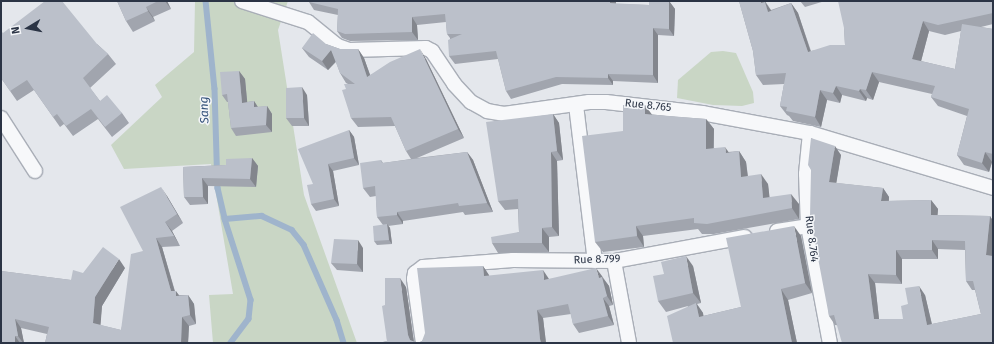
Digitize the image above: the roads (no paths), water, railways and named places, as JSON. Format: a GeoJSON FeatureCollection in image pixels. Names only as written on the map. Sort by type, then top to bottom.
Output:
{"type":"FeatureCollection","features":[{"type":"Feature","properties":{"kind":"street","name":"Rue 8.765"},"geometry":{"type":"LineString","coordinates":[[242,1],[301,19],[316,28],[326,37],[349,50],[426,48],[432,51],[458,89],[471,102],[487,111],[504,114],[589,102],[638,104],[702,113],[810,133],[993,188]]}},
{"type":"Feature","properties":{"kind":"street"},"geometry":{"type":"LineString","coordinates":[[576,105],[594,261]]}},
{"type":"Feature","properties":{"kind":"street"},"geometry":{"type":"LineString","coordinates":[[1,118],[35,171]]}},
{"type":"Feature","properties":{"kind":"street","name":"Rue 8.764"},"geometry":{"type":"LineString","coordinates":[[810,133],[806,174],[808,226],[830,343]]}},
{"type":"Feature","properties":{"kind":"street","name":"Rue 8.799"},"geometry":{"type":"LineString","coordinates":[[423,343],[414,279],[415,273],[423,267],[513,260],[614,261],[808,226]]}},
{"type":"Feature","properties":{"kind":"street"},"geometry":{"type":"LineString","coordinates":[[614,261],[629,343]]}},
{"type":"Feature","properties":{"kind":"waterway","name":"Sang"},"geometry":{"type":"LineString","coordinates":[[206,1],[215,89],[218,188],[225,219],[251,300],[249,319],[231,343]]}},
{"type":"Feature","properties":{"kind":"waterway","name":"Sang"},"geometry":{"type":"LineString","coordinates":[[225,219],[262,216],[292,230],[304,245],[337,320],[344,343]]}}]}
